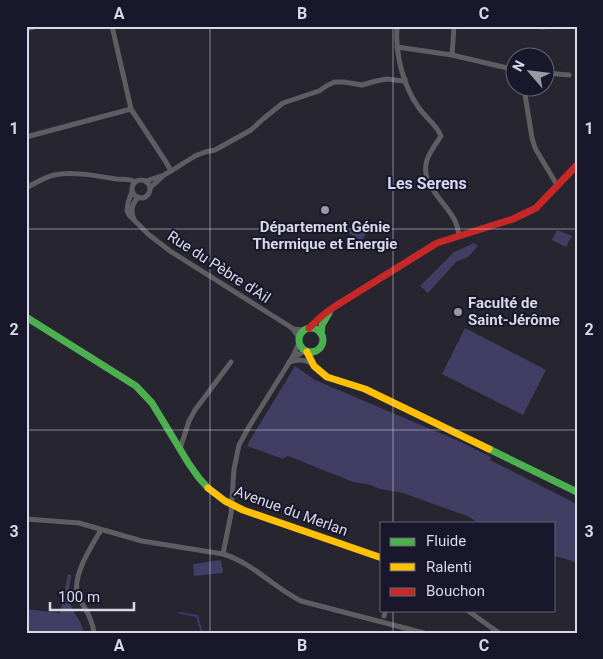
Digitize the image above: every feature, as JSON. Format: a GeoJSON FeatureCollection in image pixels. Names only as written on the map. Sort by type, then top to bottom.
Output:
{"type":"FeatureCollection","features":[{"type":"Feature","properties":{"kind":"street"},"geometry":{"type":"LineString","coordinates":[[112,26],[131,109],[171,171]]}},
{"type":"Feature","properties":{"kind":"street"},"geometry":{"type":"LineString","coordinates":[[397,26],[397,48],[405,79],[419,108],[439,131],[441,136],[426,161],[426,175],[437,196],[456,221],[459,235]]}},
{"type":"Feature","properties":{"kind":"street"},"geometry":{"type":"LineString","coordinates":[[452,55],[454,26]]}},
{"type":"Feature","properties":{"kind":"street"},"geometry":{"type":"LineString","coordinates":[[538,26],[555,26]]}},
{"type":"Feature","properties":{"kind":"street"},"geometry":{"type":"LineString","coordinates":[[26,29],[35,27]]}},
{"type":"Feature","properties":{"kind":"street"},"geometry":{"type":"LineString","coordinates":[[397,48],[452,55],[506,68]]}},
{"type":"Feature","properties":{"kind":"street"},"geometry":{"type":"LineString","coordinates":[[556,74],[569,75]]}},
{"type":"Feature","properties":{"kind":"street"},"geometry":{"type":"LineString","coordinates":[[136,221],[132,213],[133,203],[138,198],[147,196],[150,188],[164,176],[195,156],[215,150],[251,130],[283,103],[319,91],[335,82],[362,86],[387,78],[403,81],[405,79]]}},
{"type":"Feature","properties":{"kind":"street"},"geometry":{"type":"LineString","coordinates":[[526,98],[535,148],[558,185]]}},
{"type":"Feature","properties":{"kind":"street"},"geometry":{"type":"LineString","coordinates":[[26,137],[131,109]]}},
{"type":"Feature","properties":{"kind":"street"},"geometry":{"type":"LineString","coordinates":[[223,554],[232,506],[231,493],[234,470],[240,445],[306,329],[334,307],[437,243],[528,213],[536,208],[577,164]]}},
{"type":"Feature","properties":{"kind":"street"},"geometry":{"type":"LineString","coordinates":[[26,188],[52,175],[62,173],[130,179],[135,182]]}},
{"type":"Feature","properties":{"kind":"street"},"geometry":{"type":"LineString","coordinates":[[138,198],[132,191],[135,182],[140,179],[146,181],[164,176]]}},
{"type":"Feature","properties":{"kind":"street"},"geometry":{"type":"LineString","coordinates":[[146,181],[150,188]]}},
{"type":"Feature","properties":{"kind":"street","name":"Rue du Pèbre d'Ail"},"geometry":{"type":"LineString","coordinates":[[132,191],[127,211],[148,234],[293,329],[299,341]]}},
{"type":"Feature","properties":{"kind":"street"},"geometry":{"type":"LineString","coordinates":[[314,366],[316,351],[323,341],[322,325],[334,307]]}},
{"type":"Feature","properties":{"kind":"street","name":"Avenue du Merlan"},"geometry":{"type":"LineString","coordinates":[[26,317],[136,386],[151,401],[202,481],[214,494],[232,506],[380,557]]}},
{"type":"Feature","properties":{"kind":"street","name":"Rue du Pèbre d'Ail"},"geometry":{"type":"LineString","coordinates":[[293,329],[306,329]]}},
{"type":"Feature","properties":{"kind":"street"},"geometry":{"type":"LineString","coordinates":[[306,329],[315,329],[322,334]]}},
{"type":"Feature","properties":{"kind":"street"},"geometry":{"type":"LineString","coordinates":[[299,341],[314,366]]}},
{"type":"Feature","properties":{"kind":"street"},"geometry":{"type":"LineString","coordinates":[[290,360],[306,351],[316,351]]}},
{"type":"Feature","properties":{"kind":"street"},"geometry":{"type":"LineString","coordinates":[[290,360],[306,360],[326,377],[365,389],[577,492]]}},
{"type":"Feature","properties":{"kind":"street"},"geometry":{"type":"LineString","coordinates":[[180,448],[189,421],[195,410],[231,362]]}},
{"type":"Feature","properties":{"kind":"street"},"geometry":{"type":"LineString","coordinates":[[26,519],[79,523],[142,541],[231,556],[254,569],[301,601],[424,633]]}},
{"type":"Feature","properties":{"kind":"street"},"geometry":{"type":"LineString","coordinates":[[94,633],[91,620],[77,592],[77,580],[82,565],[101,530]]}},
{"type":"Feature","properties":{"kind":"street"},"geometry":{"type":"LineString","coordinates":[[470,612],[499,633]]}},
{"type":"Feature","properties":{"kind":"shaded area"},"geometry":{"type":"Polygon","coordinates":[[[353,224],[367,232],[362,241],[348,233],[353,224]]]}},
{"type":"Feature","properties":{"kind":"shaded area"},"geometry":{"type":"Polygon","coordinates":[[[557,230],[572,236],[566,247],[552,240],[557,230]]]}},
{"type":"Feature","properties":{"kind":"shaded area"},"geometry":{"type":"Polygon","coordinates":[[[474,243],[478,246],[468,257],[456,262],[428,293],[420,286],[454,252],[474,243]]]}},
{"type":"Feature","properties":{"kind":"shaded area"},"geometry":{"type":"Polygon","coordinates":[[[465,328],[546,370],[523,415],[442,374],[465,328]]]}},
{"type":"Feature","properties":{"kind":"shaded area"},"geometry":{"type":"Polygon","coordinates":[[[295,366],[315,380],[461,442],[491,457],[490,460],[577,504],[577,563],[556,556],[556,522],[477,522],[467,516],[403,493],[353,482],[288,456],[283,459],[247,446],[295,366]]]}},
{"type":"Feature","properties":{"kind":"shaded area"},"geometry":{"type":"Polygon","coordinates":[[[220,560],[222,573],[194,576],[194,564],[220,560]]]}},
{"type":"Feature","properties":{"kind":"shaded area"},"geometry":{"type":"Polygon","coordinates":[[[68,574],[71,575],[70,603],[84,633],[26,633],[26,609],[60,613],[68,574]]]}},
{"type":"Feature","properties":{"kind":"waterway"},"geometry":{"type":"LineString","coordinates":[[180,613],[197,616],[202,633]]}},
{"type":"Feature","properties":{"kind":"traffic: fast"},"geometry":{"type":"LineString","coordinates":[[321,334],[322,325],[329,313]]}},
{"type":"Feature","properties":{"kind":"traffic: fast"},"geometry":{"type":"LineString","coordinates":[[26,317],[136,386],[152,403],[189,464],[208,488]]}},
{"type":"Feature","properties":{"kind":"traffic: fast"},"geometry":{"type":"LineString","coordinates":[[311,328],[320,331],[323,340],[320,349],[311,352],[302,349],[299,340],[302,331],[311,328]]}},
{"type":"Feature","properties":{"kind":"traffic: fast"},"geometry":{"type":"LineString","coordinates":[[489,449],[577,492]]}},
{"type":"Feature","properties":{"kind":"traffic: slow"},"geometry":{"type":"LineString","coordinates":[[307,352],[314,366],[327,377],[365,389],[489,449]]}},
{"type":"Feature","properties":{"kind":"traffic: slow"},"geometry":{"type":"LineString","coordinates":[[208,488],[225,501],[243,510],[380,557]]}},
{"type":"Feature","properties":{"kind":"traffic: jam"},"geometry":{"type":"LineString","coordinates":[[309,328],[334,307],[437,243],[513,219],[536,208],[577,165]]}},
{"type":"Feature","properties":{"kind":"place","name":"Département Génie Thermique et Energie"},"geometry":{"type":"Point","coordinates":[325,210]}},
{"type":"Feature","properties":{"kind":"place","name":"Faculté de Saint-Jérôme"},"geometry":{"type":"Point","coordinates":[458,312]}},
{"type":"Feature","properties":{"kind":"district","name":"Les Serens"},"geometry":{"type":"Point","coordinates":[427,183]}}]}
